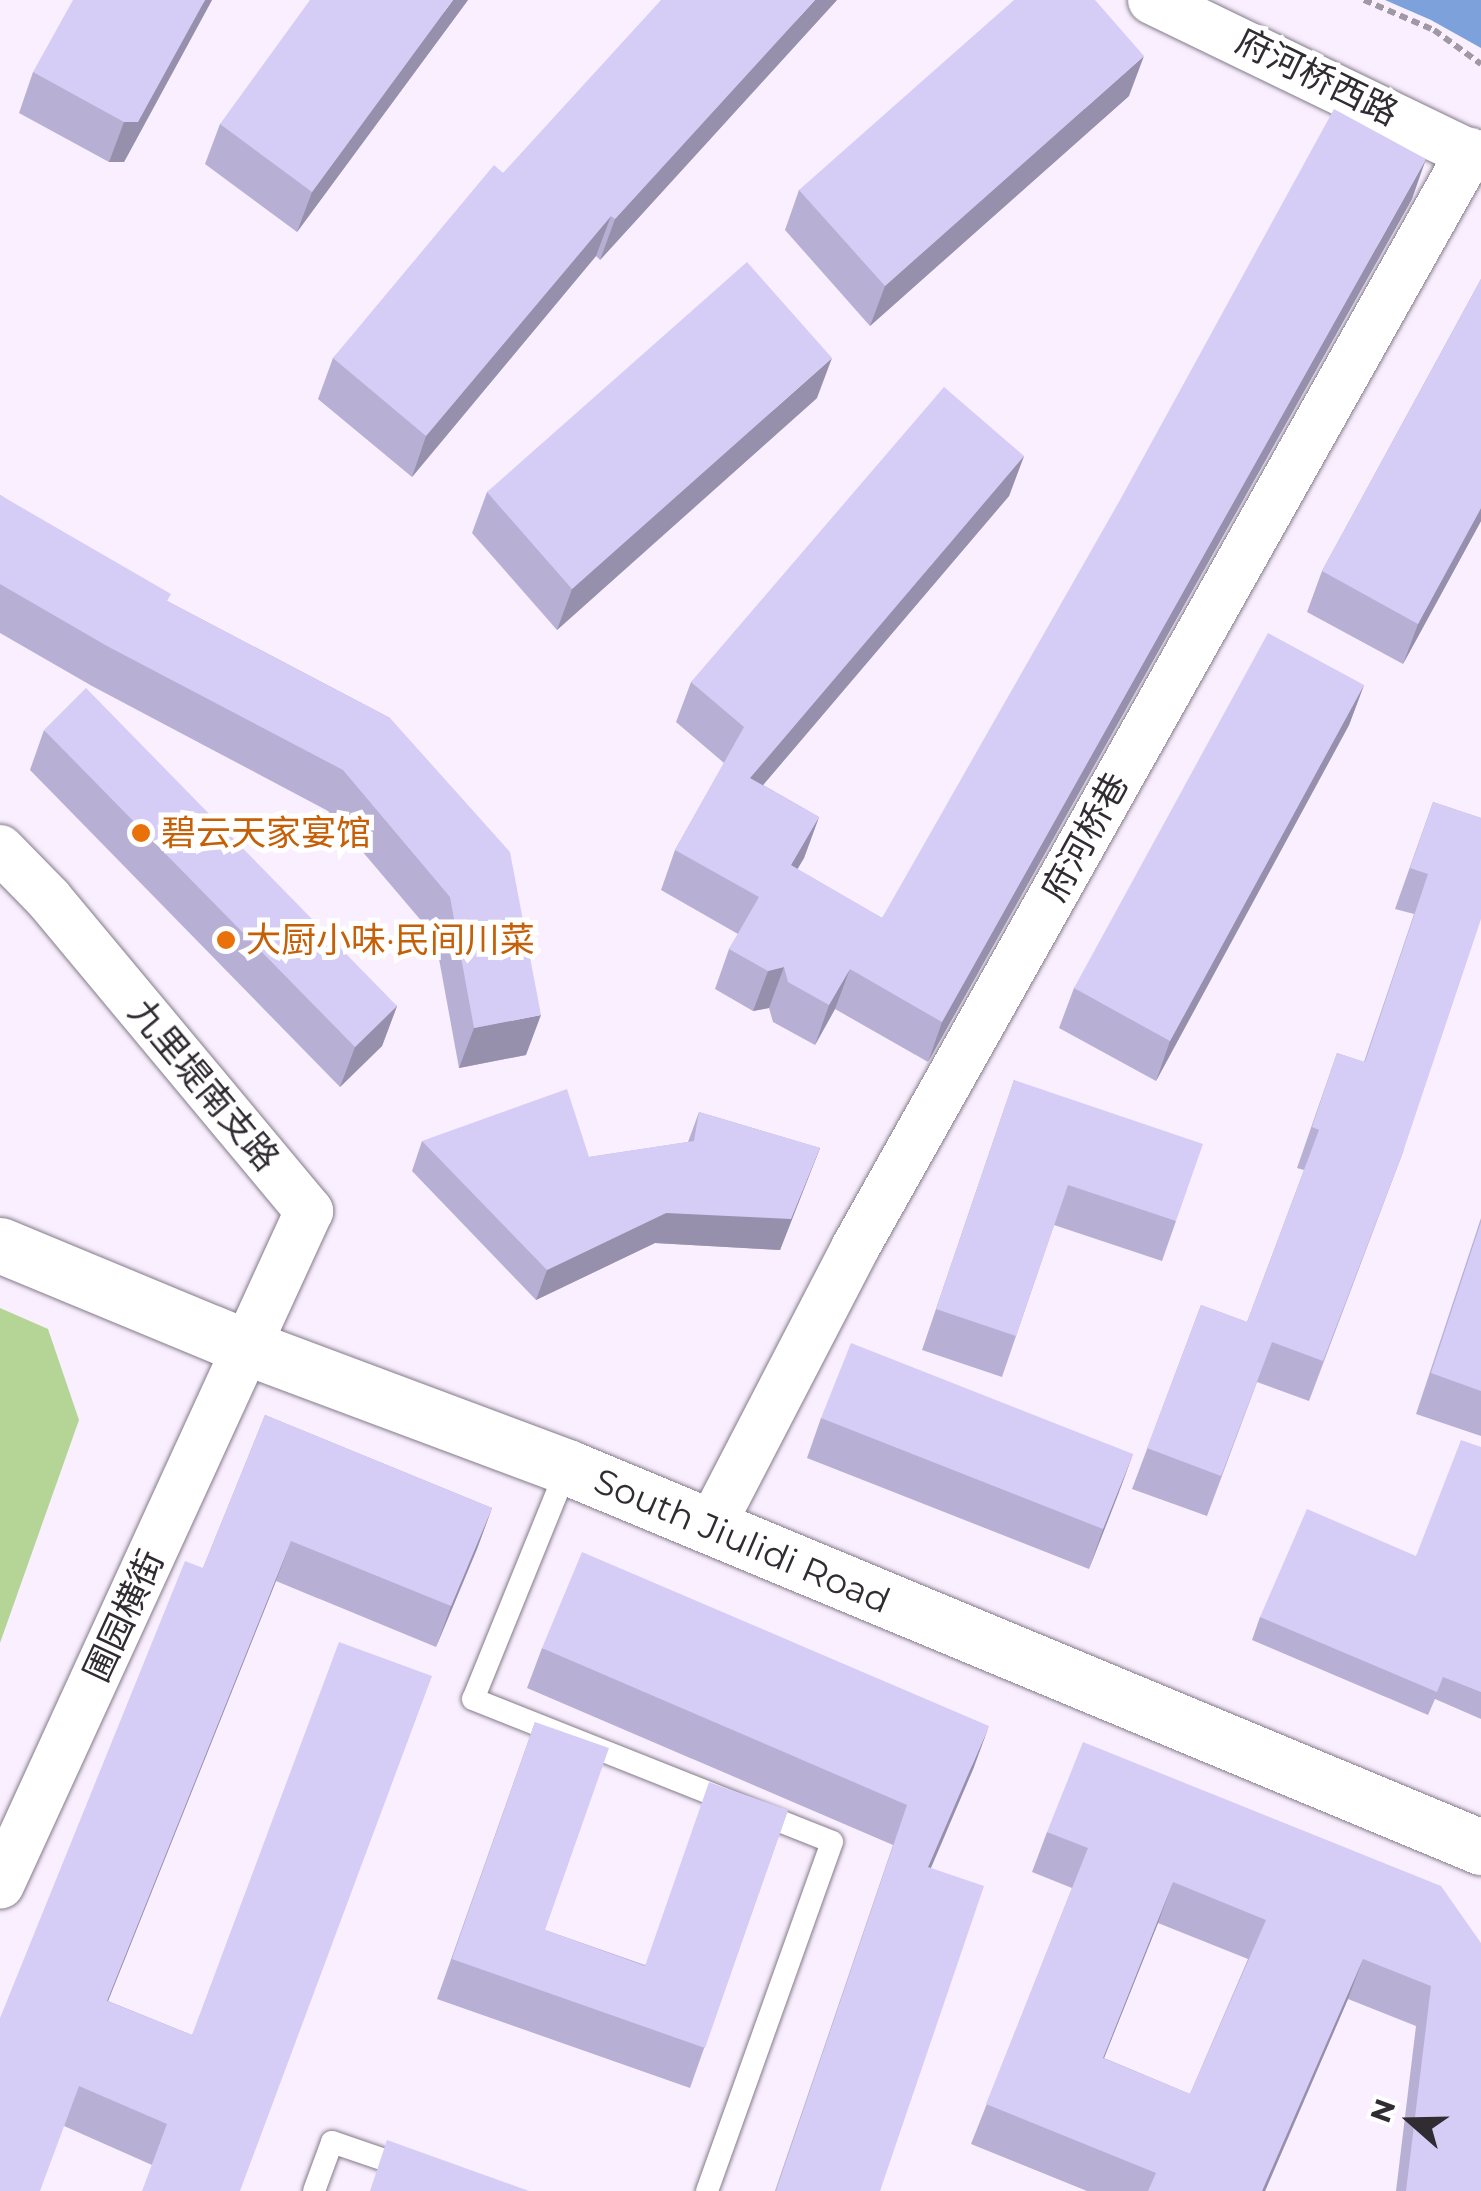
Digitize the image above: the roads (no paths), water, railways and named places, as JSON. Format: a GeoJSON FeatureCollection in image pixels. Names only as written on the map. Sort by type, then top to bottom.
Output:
{"type":"FeatureCollection","features":[{"type":"Feature","properties":{"kind":"street","name":"府河桥西路"},"geometry":{"type":"LineString","coordinates":[[1152,0],[1475,155]]}},
{"type":"Feature","properties":{"kind":"street","name":"府河桥巷"},"geometry":{"type":"LineString","coordinates":[[710,1528],[855,1248],[1475,155]]}},
{"type":"Feature","properties":{"kind":"street","name":"九里堤南支路"},"geometry":{"type":"LineString","coordinates":[[0,849],[48,898],[308,1211],[249,1348]]}},
{"type":"Feature","properties":{"kind":"street","name":"South Jiulidi Road"},"geometry":{"type":"LineString","coordinates":[[0,1245],[249,1348],[567,1468],[1481,1847]]}},
{"type":"Feature","properties":{"kind":"street","name":"圃园横街"},"geometry":{"type":"LineString","coordinates":[[0,1885],[249,1348]]}},
{"type":"Feature","properties":{"kind":"lane"},"geometry":{"type":"LineString","coordinates":[[567,1468],[473,1700],[832,1842],[706,2191]]}},
{"type":"Feature","properties":{"kind":"lane"},"geometry":{"type":"LineString","coordinates":[[314,2191],[332,2142],[423,2173]]}},
{"type":"Feature","properties":{"kind":"water"},"geometry":{"type":"Polygon","coordinates":[[[1385,0],[1481,0],[1481,48],[1431,20],[1385,0]]]}},
{"type":"Feature","properties":{"kind":"place","name":"碧云天家宴馆"},"geometry":{"type":"Point","coordinates":[141,833]}},
{"type":"Feature","properties":{"kind":"place","name":"大厨小味·民间川菜"},"geometry":{"type":"Point","coordinates":[226,940]}}]}
